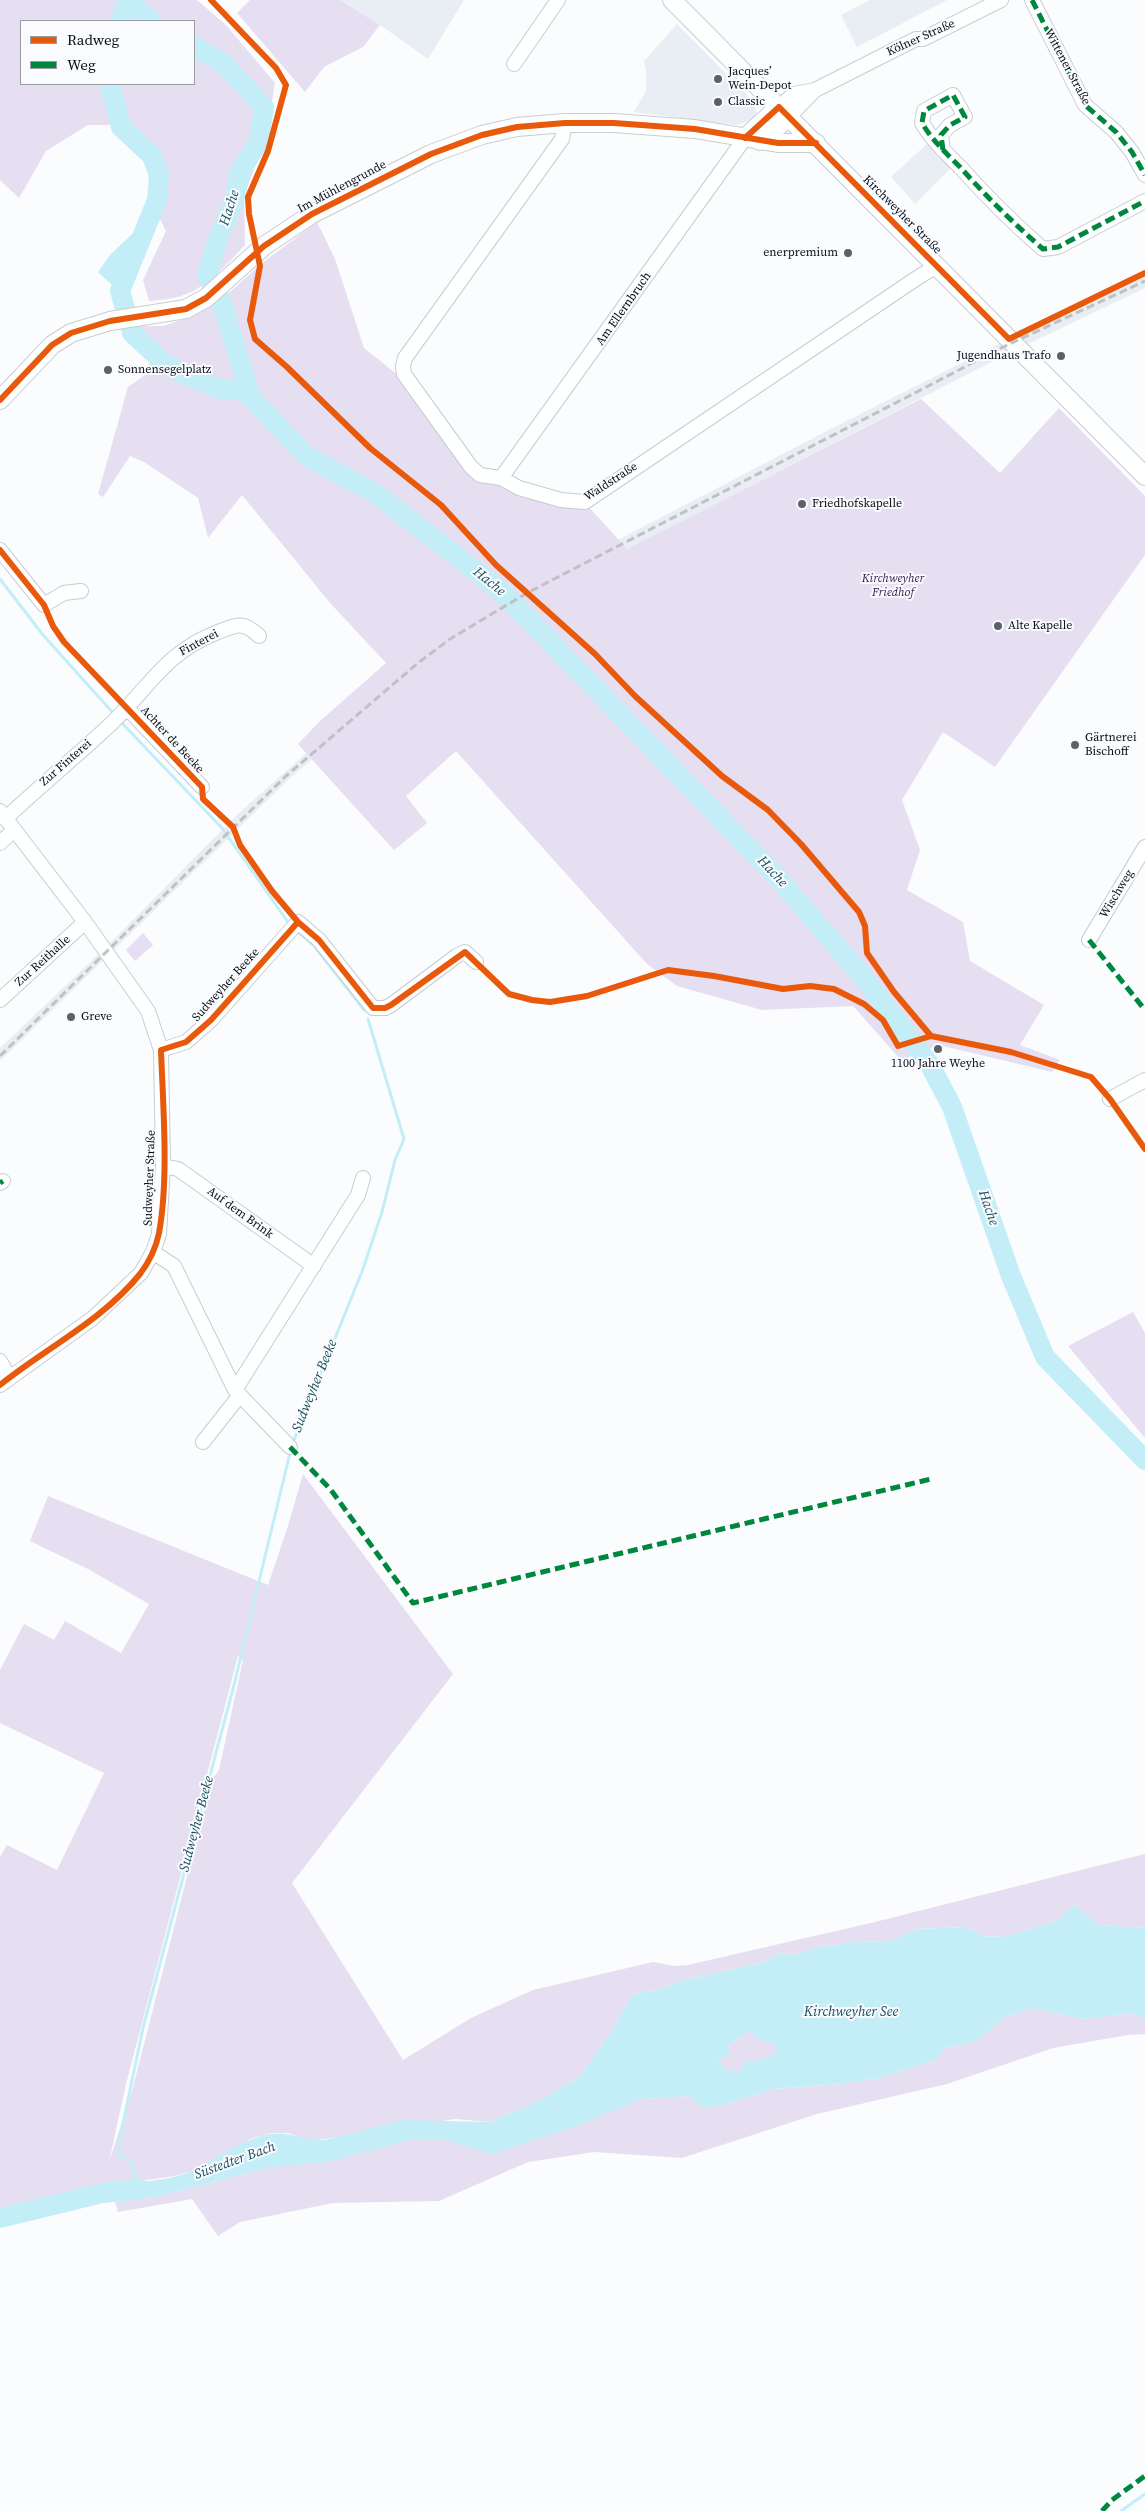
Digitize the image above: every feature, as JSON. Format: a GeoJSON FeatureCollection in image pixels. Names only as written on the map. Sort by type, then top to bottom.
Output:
{"type":"FeatureCollection","features":[{"type":"Feature","properties":{"kind":"main road","name":"Kirchweyher Straße"},"geometry":{"type":"LineString","coordinates":[[672,0],[1145,476]]}},
{"type":"Feature","properties":{"kind":"main road"},"geometry":{"type":"LineString","coordinates":[[753,139],[784,112]]}},
{"type":"Feature","properties":{"kind":"main road","name":"Im Mühlengrunde"},"geometry":{"type":"LineString","coordinates":[[0,400],[52,345],[71,333],[94,324],[186,309],[206,298],[223,285],[264,246],[332,202],[431,154],[472,139],[499,131],[565,123],[667,126],[753,139],[816,143]]}},
{"type":"Feature","properties":{"kind":"street"},"geometry":{"type":"LineString","coordinates":[[514,64],[558,0]]}},
{"type":"Feature","properties":{"kind":"street","name":"Kölner Straße"},"geometry":{"type":"LineString","coordinates":[[784,112],[794,94],[815,90],[916,38],[923,39],[1001,0]]}},
{"type":"Feature","properties":{"kind":"street","name":"Wittener Straße"},"geometry":{"type":"LineString","coordinates":[[1032,0],[1085,105],[1116,132],[1132,152],[1145,175]]}},
{"type":"Feature","properties":{"kind":"street","name":"Waldstraße"},"geometry":{"type":"LineString","coordinates":[[565,123],[562,139],[405,358],[403,366],[404,374],[470,468],[480,475],[501,478],[518,488],[561,500],[585,502],[937,266]]}},
{"type":"Feature","properties":{"kind":"street","name":"Am Ellernbruch"},"geometry":{"type":"LineString","coordinates":[[501,478],[753,139]]}},
{"type":"Feature","properties":{"kind":"street"},"geometry":{"type":"LineString","coordinates":[[944,150],[1003,214],[1043,249],[1058,247],[1145,201]]}},
{"type":"Feature","properties":{"kind":"street"},"geometry":{"type":"LineString","coordinates":[[0,550],[44,605],[64,594],[81,591]]}},
{"type":"Feature","properties":{"kind":"street","name":"Finterei"},"geometry":{"type":"LineString","coordinates":[[126,707],[178,653],[205,637],[240,624],[252,628],[259,636]]}},
{"type":"Feature","properties":{"kind":"street","name":"Zur Finterei"},"geometry":{"type":"LineString","coordinates":[[3,815],[113,722],[126,707]]}},
{"type":"Feature","properties":{"kind":"street","name":"Achter de Beeke"},"geometry":{"type":"LineString","coordinates":[[126,707],[202,787]]}},
{"type":"Feature","properties":{"kind":"street","name":"Sudweyher Straße"},"geometry":{"type":"LineString","coordinates":[[3,815],[85,922],[148,1011],[161,1050],[163,1166],[161,1215],[153,1252],[134,1281],[93,1318],[5,1381]]}},
{"type":"Feature","properties":{"kind":"street"},"geometry":{"type":"LineString","coordinates":[[0,843],[14,830]]}},
{"type":"Feature","properties":{"kind":"street","name":"Wischweg"},"geometry":{"type":"LineString","coordinates":[[1089,940],[1145,847]]}},
{"type":"Feature","properties":{"kind":"street","name":"Zur Reithalle"},"geometry":{"type":"LineString","coordinates":[[0,1000],[85,922]]}},
{"type":"Feature","properties":{"kind":"street","name":"Sudweyher Beeke"},"geometry":{"type":"LineString","coordinates":[[161,1050],[186,1042],[211,1020],[294,927],[319,940],[373,1008],[385,1008],[458,955],[465,952],[476,962]]}},
{"type":"Feature","properties":{"kind":"street"},"geometry":{"type":"LineString","coordinates":[[1110,1100],[1145,1080]]}},
{"type":"Feature","properties":{"kind":"street","name":"Auf dem Brink"},"geometry":{"type":"LineString","coordinates":[[163,1166],[178,1169],[314,1266]]}},
{"type":"Feature","properties":{"kind":"street"},"geometry":{"type":"LineString","coordinates":[[203,1442],[237,1393],[358,1195],[363,1178]]}},
{"type":"Feature","properties":{"kind":"street"},"geometry":{"type":"LineString","coordinates":[[153,1252],[174,1266],[237,1393],[290,1447]]}},
{"type":"Feature","properties":{"kind":"street"},"geometry":{"type":"LineString","coordinates":[[0,1362],[5,1381]]}},
{"type":"Feature","properties":{"kind":"shaded area"},"geometry":{"type":"Polygon","coordinates":[[[340,0],[464,0],[428,59],[380,25],[340,0]]]}},
{"type":"Feature","properties":{"kind":"shaded area"},"geometry":{"type":"Polygon","coordinates":[[[870,0],[947,0],[857,47],[841,15],[870,0]]]}},
{"type":"Feature","properties":{"kind":"shaded area"},"geometry":{"type":"Polygon","coordinates":[[[677,24],[754,102],[757,113],[751,121],[737,125],[634,112],[646,91],[644,61],[677,24]]]}},
{"type":"Feature","properties":{"kind":"shaded area"},"geometry":{"type":"Polygon","coordinates":[[[929,142],[953,166],[915,204],[891,177],[929,142]]]}},
{"type":"Feature","properties":{"kind":"shaded area"},"geometry":{"type":"Polygon","coordinates":[[[1145,275],[1145,288],[1005,355],[521,604],[423,668],[291,777],[0,1061],[0,1048],[108,945],[239,813],[414,657],[495,604],[823,433],[995,346],[1145,275]]]}},
{"type":"Feature","properties":{"kind":"green space"},"geometry":{"type":"Polygon","coordinates":[[[0,0],[197,0],[226,25],[275,83],[266,135],[244,197],[245,245],[208,281],[190,292],[169,299],[149,301],[143,280],[166,231],[157,213],[163,169],[150,147],[115,125],[88,125],[46,151],[19,198],[0,180],[0,0]]]}},
{"type":"Feature","properties":{"kind":"green space"},"geometry":{"type":"Polygon","coordinates":[[[250,0],[340,0],[380,25],[363,47],[324,67],[305,92],[237,13],[250,0]]]}},
{"type":"Feature","properties":{"kind":"green space","name":"Kirchweyher Friedhof"},"geometry":{"type":"Polygon","coordinates":[[[317,222],[335,259],[364,348],[399,376],[469,470],[587,505],[627,549],[921,399],[1000,473],[1059,408],[1145,496],[1145,555],[995,767],[943,732],[902,800],[920,850],[907,890],[963,922],[970,961],[1044,1005],[1020,1045],[1060,1060],[1052,1072],[939,1045],[901,1060],[853,1006],[762,1010],[677,986],[647,964],[456,751],[406,796],[427,823],[394,850],[298,744],[320,721],[386,663],[331,604],[242,495],[208,538],[198,498],[144,462],[130,456],[103,497],[98,494],[128,387],[145,375],[155,349],[139,333],[136,326],[163,326],[196,315],[231,291],[261,264],[317,222]]]}},
{"type":"Feature","properties":{"kind":"green space"},"geometry":{"type":"Polygon","coordinates":[[[143,933],[153,945],[135,961],[126,950],[143,933]]]}},
{"type":"Feature","properties":{"kind":"green space"},"geometry":{"type":"Polygon","coordinates":[[[1133,1312],[1145,1333],[1145,1438],[1068,1346],[1133,1312]]]}},
{"type":"Feature","properties":{"kind":"green space"},"geometry":{"type":"Polygon","coordinates":[[[303,1474],[453,1674],[292,1883],[403,2060],[471,2018],[533,1990],[653,1962],[674,1966],[688,1965],[875,1922],[1145,1854],[1145,1928],[1099,1925],[1074,1905],[1055,1922],[1002,1937],[983,1936],[966,1927],[917,1929],[888,1942],[860,1941],[809,1949],[797,1955],[781,1953],[765,1962],[680,1981],[655,1991],[635,1993],[627,2003],[612,2031],[578,2078],[541,2100],[490,2122],[455,2119],[311,2141],[288,2133],[273,2133],[253,2138],[193,2171],[175,2176],[111,2185],[0,2209],[0,1857],[7,1845],[57,1870],[104,1773],[0,1723],[0,1670],[24,1624],[54,1640],[65,1621],[121,1653],[149,1604],[90,1570],[30,1541],[48,1496],[268,1585],[303,1474]],[[238,1656],[126,2084],[109,2162],[132,2091],[212,1779],[219,1770],[243,1660],[238,1656]]]}},
{"type":"Feature","properties":{"kind":"green space"},"geometry":{"type":"Polygon","coordinates":[[[1031,2008],[1084,2019],[1132,2013],[1145,2018],[1145,2034],[1128,2035],[1053,2048],[947,2084],[817,2114],[682,2158],[594,2152],[528,2162],[439,2201],[333,2203],[240,2222],[218,2236],[192,2199],[118,2212],[115,2202],[154,2197],[272,2167],[414,2139],[441,2139],[466,2145],[641,2099],[689,2096],[724,2105],[772,2089],[841,2084],[879,2078],[935,2060],[945,2048],[976,2041],[1004,2018],[1031,2008]]]}},
{"type":"Feature","properties":{"kind":"green space"},"geometry":{"type":"Polygon","coordinates":[[[749,2031],[764,2042],[776,2044],[775,2055],[757,2061],[745,2062],[740,2071],[727,2071],[718,2059],[730,2055],[728,2046],[749,2031]]]}},
{"type":"Feature","properties":{"kind":"water"},"geometry":{"type":"Polygon","coordinates":[[[133,233],[143,242],[132,284],[125,293],[114,287],[98,272],[110,255],[133,233]]]}},
{"type":"Feature","properties":{"kind":"water","name":"Kirchweyher See"},"geometry":{"type":"Polygon","coordinates":[[[1074,1905],[1099,1925],[1145,1928],[1145,2018],[1132,2013],[1084,2019],[1031,2008],[1004,2018],[976,2041],[945,2048],[935,2060],[879,2078],[841,2084],[772,2089],[724,2105],[704,2108],[689,2096],[641,2099],[574,2127],[492,2154],[441,2139],[414,2139],[327,2162],[272,2167],[154,2197],[115,2202],[111,2185],[164,2179],[185,2174],[260,2136],[278,2133],[324,2140],[404,2120],[490,2122],[541,2100],[578,2078],[612,2031],[627,2003],[635,1993],[655,1991],[680,1981],[765,1962],[781,1953],[797,1955],[809,1949],[860,1941],[888,1942],[917,1929],[966,1927],[983,1936],[1002,1937],[1055,1922],[1074,1905]],[[749,2031],[728,2046],[730,2055],[718,2059],[727,2071],[740,2071],[745,2062],[757,2061],[775,2054],[776,2044],[764,2042],[749,2031]]]}},
{"type":"Feature","properties":{"kind":"waterway","name":"Hache"},"geometry":{"type":"LineString","coordinates":[[120,20],[128,0],[150,20]]}},
{"type":"Feature","properties":{"kind":"waterway","name":"Hache"},"geometry":{"type":"LineString","coordinates":[[195,47],[224,64],[264,107],[259,141],[240,172],[234,202],[218,239],[207,275],[221,301],[251,397],[306,456],[375,493],[501,591],[776,876],[859,972],[930,1065],[952,1107],[1011,1276],[1045,1357],[1145,1460]]}},
{"type":"Feature","properties":{"kind":"waterway"},"geometry":{"type":"LineString","coordinates":[[110,85],[121,127],[152,156],[159,175],[157,200],[120,291],[132,333],[162,361],[185,375],[222,389],[242,390],[251,397]]}},
{"type":"Feature","properties":{"kind":"waterway","name":"Sudweyher Beeke"},"geometry":{"type":"LineString","coordinates":[[0,579],[43,635],[114,714]]}},
{"type":"Feature","properties":{"kind":"waterway","name":"Sudweyher Beeke"},"geometry":{"type":"LineString","coordinates":[[120,721],[222,828],[290,925]]}},
{"type":"Feature","properties":{"kind":"waterway","name":"Sudweyher Beeke"},"geometry":{"type":"LineString","coordinates":[[296,930],[315,947],[364,1010]]}},
{"type":"Feature","properties":{"kind":"waterway","name":"Sudweyher Beeke"},"geometry":{"type":"LineString","coordinates":[[294,1440],[363,1269],[382,1212],[395,1160],[404,1139],[368,1019]]}},
{"type":"Feature","properties":{"kind":"waterway","name":"Sudweyher Beeke"},"geometry":{"type":"LineString","coordinates":[[132,2185],[134,2175],[131,2161],[121,2157],[118,2148],[143,2028],[234,1685],[290,1453]]}},
{"type":"Feature","properties":{"kind":"waterway","name":"Süstedter Bach"},"geometry":{"type":"LineString","coordinates":[[0,2218],[102,2193],[140,2189]]}},
{"type":"Feature","properties":{"kind":"waterway"},"geometry":{"type":"LineString","coordinates":[[1121,2511],[1145,2494]]}},
{"type":"Feature","properties":{"kind":"railway"},"geometry":{"type":"LineString","coordinates":[[0,1056],[286,776],[418,663],[450,639],[527,593],[1001,348],[1145,281]]}},
{"type":"Feature","properties":{"kind":"marked path"},"geometry":{"type":"LineString","coordinates":[[1032,0],[1085,105],[1116,132],[1132,152],[1145,175]]}},
{"type":"Feature","properties":{"kind":"marked path"},"geometry":{"type":"LineString","coordinates":[[943,150],[941,135],[950,125],[965,117],[953,95],[924,111],[922,123],[939,146],[1010,219],[1043,249],[1058,247],[1145,201]]}},
{"type":"Feature","properties":{"kind":"marked path"},"geometry":{"type":"LineString","coordinates":[[1089,940],[1145,1010]]}},
{"type":"Feature","properties":{"kind":"marked path"},"geometry":{"type":"LineString","coordinates":[[290,1447],[331,1490],[413,1603],[931,1479]]}},
{"type":"Feature","properties":{"kind":"marked path"},"geometry":{"type":"LineString","coordinates":[[1102,2511],[1112,2500],[1145,2476]]}},
{"type":"Feature","properties":{"kind":"cycle path"},"geometry":{"type":"LineString","coordinates":[[211,0],[276,68],[286,85],[268,151],[248,197],[249,214],[260,266],[250,320],[255,339],[287,367],[370,448],[441,505],[496,565],[595,654],[635,696],[722,776],[768,810],[801,844],[859,912],[865,926],[867,953],[894,992],[931,1036]]}},
{"type":"Feature","properties":{"kind":"cycle path"},"geometry":{"type":"LineString","coordinates":[[745,138],[779,107],[1009,339],[1145,273]]}},
{"type":"Feature","properties":{"kind":"cycle path"},"geometry":{"type":"LineString","coordinates":[[0,400],[52,345],[71,333],[110,321],[186,309],[206,298],[264,246],[312,214],[431,154],[482,135],[517,127],[565,123],[614,123],[695,129],[778,143],[816,143]]}},
{"type":"Feature","properties":{"kind":"cycle path"},"geometry":{"type":"LineString","coordinates":[[0,550],[44,605],[53,626],[64,642],[202,787],[203,799],[233,827],[240,845],[272,891],[298,922],[319,940],[373,1008],[385,1008],[391,1005],[465,952],[509,994],[550,1002],[587,996],[668,970],[714,976],[783,989],[810,986],[834,989],[864,1004],[883,1020],[898,1046],[931,1036],[1011,1052],[1091,1077],[1110,1099],[1145,1149]]}},
{"type":"Feature","properties":{"kind":"cycle path"},"geometry":{"type":"LineString","coordinates":[[0,1385],[109,1306],[140,1274],[152,1255],[156,1244],[162,1212],[165,1166],[161,1050],[186,1042],[211,1020],[298,922]]}},
{"type":"Feature","properties":{"kind":"place","name":"Jacques’ Wein-Depot"},"geometry":{"type":"Point","coordinates":[718,79]}},
{"type":"Feature","properties":{"kind":"place","name":"Classic"},"geometry":{"type":"Point","coordinates":[718,102]}},
{"type":"Feature","properties":{"kind":"place","name":"enerpremium"},"geometry":{"type":"Point","coordinates":[848,253]}},
{"type":"Feature","properties":{"kind":"place","name":"Jugendhaus Trafo"},"geometry":{"type":"Point","coordinates":[1061,356]}},
{"type":"Feature","properties":{"kind":"place","name":"Sonnensegelplatz"},"geometry":{"type":"Point","coordinates":[108,370]}},
{"type":"Feature","properties":{"kind":"place","name":"Friedhofskapelle"},"geometry":{"type":"Point","coordinates":[802,504]}},
{"type":"Feature","properties":{"kind":"place","name":"Alte Kapelle"},"geometry":{"type":"Point","coordinates":[998,626]}},
{"type":"Feature","properties":{"kind":"place","name":"Gärtnerei Bischoff"},"geometry":{"type":"Point","coordinates":[1075,745]}},
{"type":"Feature","properties":{"kind":"place","name":"Greve"},"geometry":{"type":"Point","coordinates":[71,1017]}},
{"type":"Feature","properties":{"kind":"place","name":"1100 Jahre Weyhe"},"geometry":{"type":"Point","coordinates":[938,1049]}}]}
